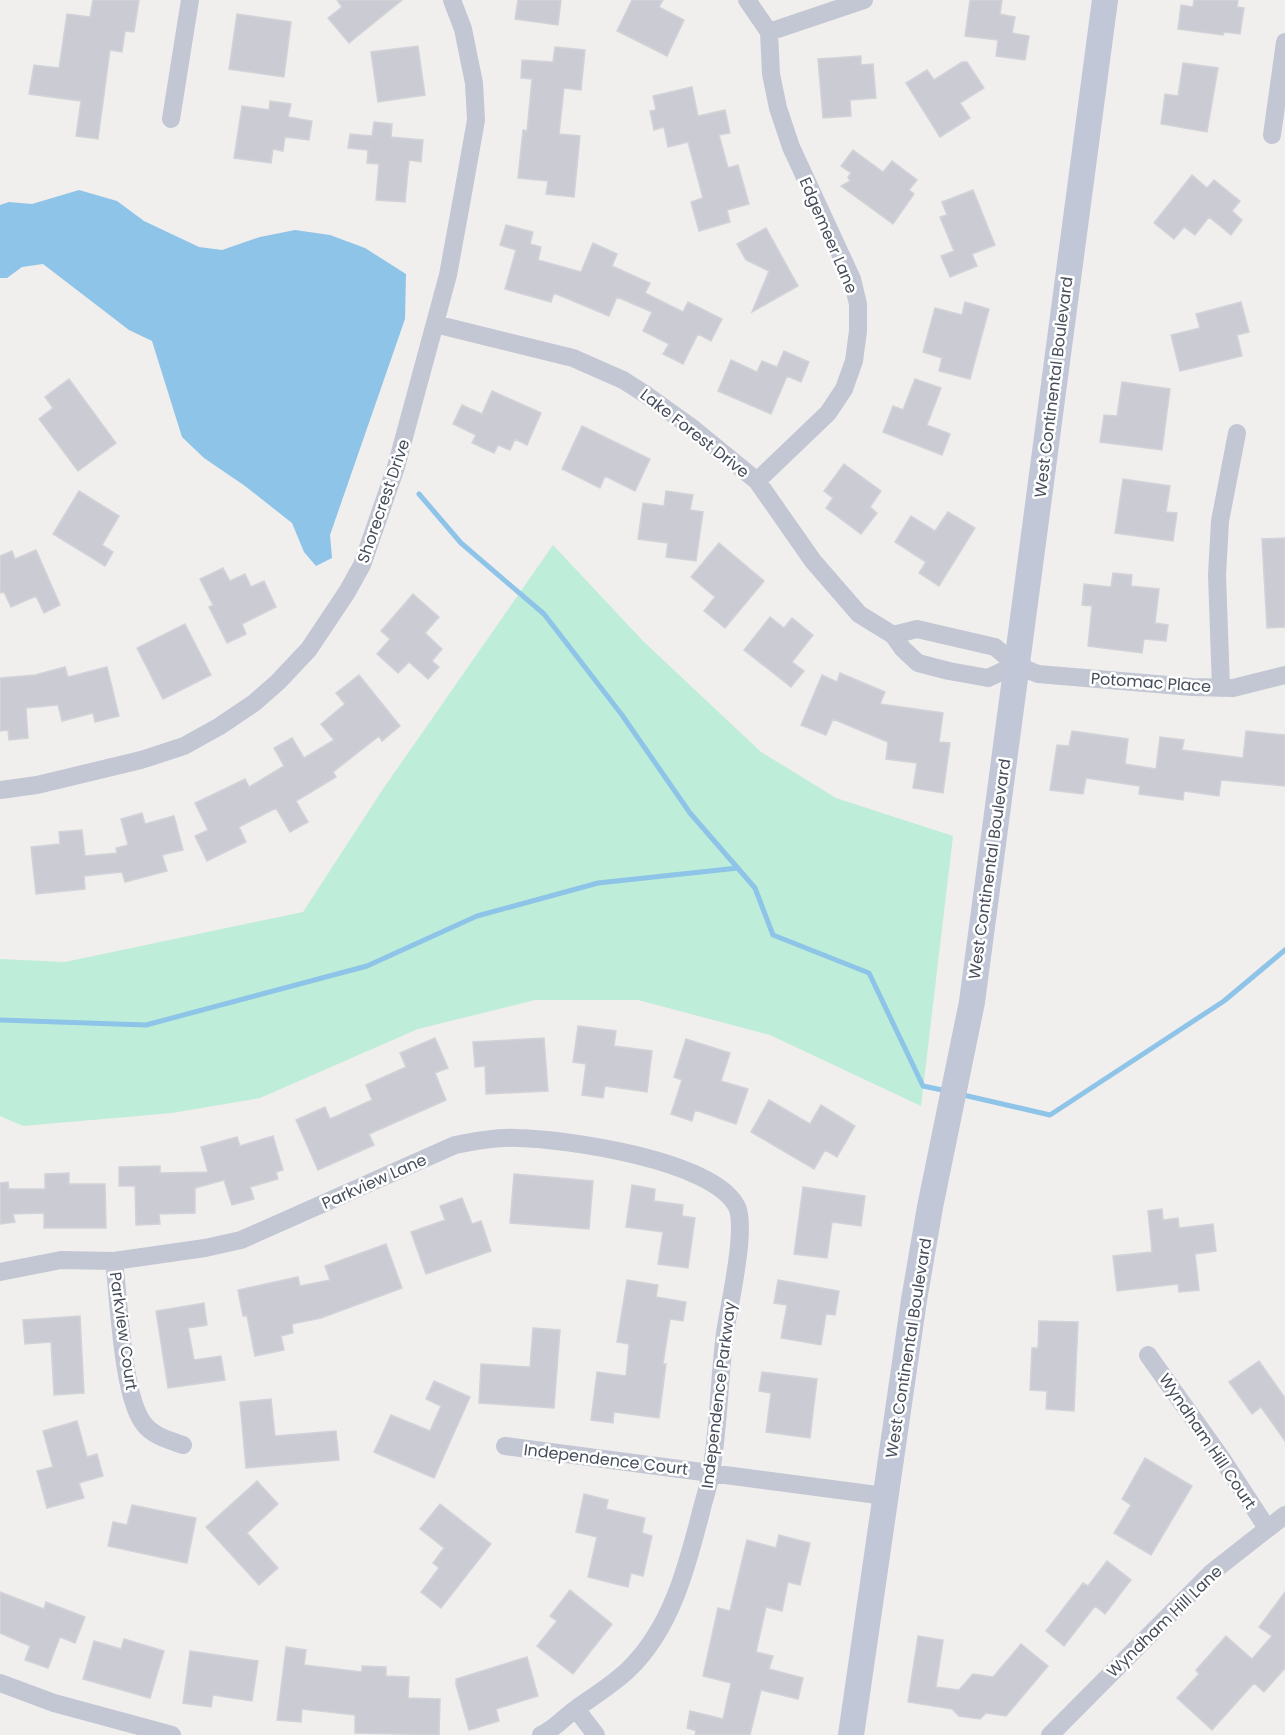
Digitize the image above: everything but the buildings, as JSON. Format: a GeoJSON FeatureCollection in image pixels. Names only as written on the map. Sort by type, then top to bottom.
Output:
{"type":"FeatureCollection","features":[{"type":"Feature","properties":{"kind":"main road","name":"West Continental Boulevard"},"geometry":{"type":"LineString","coordinates":[[850,1735],[914,1300],[968,1021],[1105,0]]}},
{"type":"Feature","properties":{"kind":"street"},"geometry":{"type":"LineString","coordinates":[[171,119],[190,0]]}},
{"type":"Feature","properties":{"kind":"street","name":"Shorecrest Drive"},"geometry":{"type":"LineString","coordinates":[[0,790],[37,785],[130,763],[184,746],[220,726],[279,682],[309,649],[347,592],[362,565],[396,467],[448,275],[476,120],[474,83],[463,29],[452,0]]}},
{"type":"Feature","properties":{"kind":"street"},"geometry":{"type":"LineString","coordinates":[[747,0],[769,32],[864,0]]}},
{"type":"Feature","properties":{"kind":"street","name":"Edgemeer Lane"},"geometry":{"type":"LineString","coordinates":[[757,481],[828,413],[844,389],[854,361],[858,332],[858,304],[852,279],[791,147],[778,108],[771,74],[769,32]]}},
{"type":"Feature","properties":{"kind":"street"},"geometry":{"type":"LineString","coordinates":[[1272,135],[1285,42]]}},
{"type":"Feature","properties":{"kind":"street","name":"Lake Forest Drive"},"geometry":{"type":"LineString","coordinates":[[435,324],[573,358],[623,380],[691,427],[757,481],[813,561],[859,614],[893,635],[903,649],[918,663],[988,678],[1016,665]]}},
{"type":"Feature","properties":{"kind":"street"},"geometry":{"type":"LineString","coordinates":[[1221,688],[1217,575],[1220,521],[1237,433]]}},
{"type":"Feature","properties":{"kind":"street"},"geometry":{"type":"LineString","coordinates":[[893,635],[916,629],[995,647],[1016,665]]}},
{"type":"Feature","properties":{"kind":"street","name":"Potomac Place"},"geometry":{"type":"LineString","coordinates":[[1016,665],[1038,674],[1192,687],[1233,688],[1285,675]]}},
{"type":"Feature","properties":{"kind":"street","name":"Parkview Lane"},"geometry":{"type":"LineString","coordinates":[[0,1272],[61,1260],[114,1261],[205,1248],[241,1240],[455,1145],[487,1139],[560,1140],[648,1157],[694,1173],[728,1195],[738,1209]]}},
{"type":"Feature","properties":{"kind":"street","name":"Independence Parkway"},"geometry":{"type":"LineString","coordinates":[[541,1735],[553,1730],[576,1709],[599,1694],[629,1669],[656,1636],[675,1597],[694,1539],[711,1473],[725,1332],[739,1241],[738,1209]]}},
{"type":"Feature","properties":{"kind":"street","name":"Parkview Court"},"geometry":{"type":"LineString","coordinates":[[114,1261],[128,1383],[136,1409],[142,1422],[153,1433],[183,1446]]}},
{"type":"Feature","properties":{"kind":"street","name":"Wyndham Hill Court"},"geometry":{"type":"LineString","coordinates":[[1148,1355],[1222,1459],[1267,1528]]}},
{"type":"Feature","properties":{"kind":"street","name":"Independence Court"},"geometry":{"type":"LineString","coordinates":[[505,1446],[885,1496]]}},
{"type":"Feature","properties":{"kind":"street","name":"Wyndham Hill Lane"},"geometry":{"type":"LineString","coordinates":[[1050,1735],[1211,1573],[1285,1515]]}},
{"type":"Feature","properties":{"kind":"street"},"geometry":{"type":"LineString","coordinates":[[0,1683],[54,1702],[172,1735]]}},
{"type":"Feature","properties":{"kind":"street"},"geometry":{"type":"LineString","coordinates":[[576,1709],[596,1735]]}},
{"type":"Feature","properties":{"kind":"green space"},"geometry":{"type":"Polygon","coordinates":[[[553,545],[643,641],[761,752],[836,798],[953,836],[921,1106],[770,1035],[638,1000],[535,1000],[418,1029],[260,1098],[172,1113],[23,1126],[0,1116],[0,959],[65,962],[303,912],[383,789],[553,545]]]}},
{"type":"Feature","properties":{"kind":"water"},"geometry":{"type":"Polygon","coordinates":[[[79,190],[117,201],[144,221],[199,247],[222,250],[260,237],[295,230],[330,235],[365,248],[406,274],[405,319],[330,535],[332,558],[316,566],[304,552],[292,523],[245,486],[204,458],[182,437],[152,341],[129,330],[43,264],[22,267],[7,278],[0,278],[0,205],[9,202],[32,204],[79,190]]]}},
{"type":"Feature","properties":{"kind":"waterway"},"geometry":{"type":"LineString","coordinates":[[419,494],[461,543],[544,614],[622,715],[690,813],[755,888],[773,935],[869,973],[923,1086],[947,1091]]}},
{"type":"Feature","properties":{"kind":"waterway"},"geometry":{"type":"LineString","coordinates":[[0,1020],[146,1025],[367,966],[477,916],[598,883],[738,868]]}},
{"type":"Feature","properties":{"kind":"waterway"},"geometry":{"type":"LineString","coordinates":[[959,1094],[1050,1115],[1224,1001],[1285,950]]}}]}
